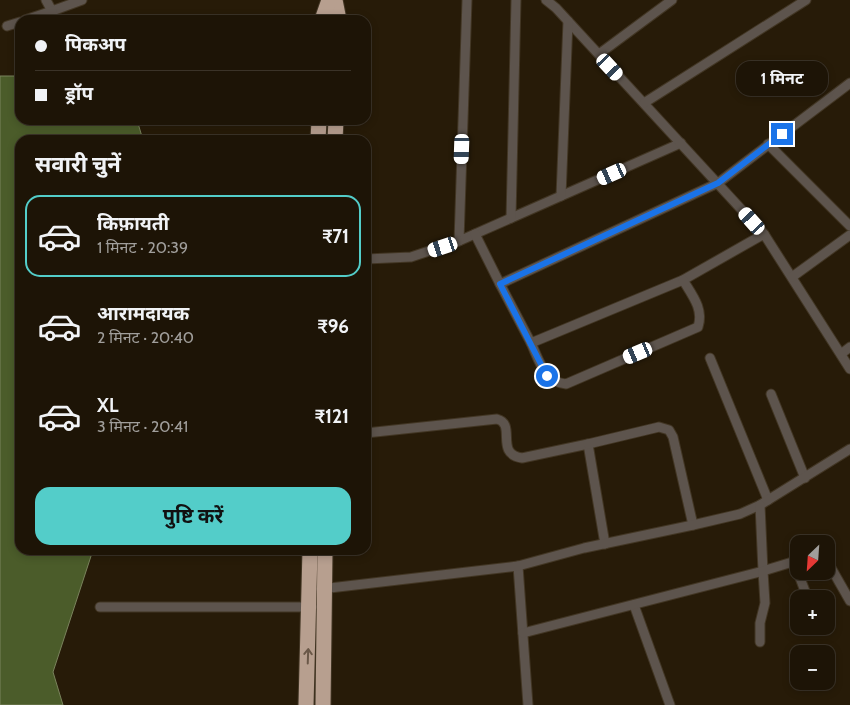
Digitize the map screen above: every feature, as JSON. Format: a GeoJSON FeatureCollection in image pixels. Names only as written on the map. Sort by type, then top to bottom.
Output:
{"type":"FeatureCollection","features":[{"type":"Feature","properties":{"kind":"highway"},"geometry":{"type":"LineString","coordinates":[[324,15],[328,0]]}},
{"type":"Feature","properties":{"kind":"highway"},"geometry":{"type":"LineString","coordinates":[[335,0],[337,15]]}},
{"type":"Feature","properties":{"kind":"highway"},"geometry":{"type":"LineString","coordinates":[[311,555],[317,589],[323,705]]}},
{"type":"Feature","properties":{"kind":"highway"},"geometry":{"type":"LineString","coordinates":[[317,589],[325,555]]}},
{"type":"Feature","properties":{"kind":"highway"},"geometry":{"type":"LineString","coordinates":[[306,705],[317,608]]}},
{"type":"Feature","properties":{"kind":"street"},"geometry":{"type":"LineString","coordinates":[[46,0],[52,11]]}},
{"type":"Feature","properties":{"kind":"street"},"geometry":{"type":"LineString","coordinates":[[40,15],[82,0]]}},
{"type":"Feature","properties":{"kind":"street"},"geometry":{"type":"LineString","coordinates":[[459,242],[467,0]]}},
{"type":"Feature","properties":{"kind":"street"},"geometry":{"type":"LineString","coordinates":[[511,218],[516,0]]}},
{"type":"Feature","properties":{"kind":"street"},"geometry":{"type":"LineString","coordinates":[[546,0],[556,8],[599,54],[764,234],[850,369]]}},
{"type":"Feature","properties":{"kind":"street"},"geometry":{"type":"LineString","coordinates":[[556,8],[563,0]]}},
{"type":"Feature","properties":{"kind":"street"},"geometry":{"type":"LineString","coordinates":[[599,54],[672,0]]}},
{"type":"Feature","properties":{"kind":"street"},"geometry":{"type":"LineString","coordinates":[[644,104],[806,0]]}},
{"type":"Feature","properties":{"kind":"street"},"geometry":{"type":"LineString","coordinates":[[561,196],[568,21]]}},
{"type":"Feature","properties":{"kind":"street"},"geometry":{"type":"LineString","coordinates":[[7,26],[15,24]]}},
{"type":"Feature","properties":{"kind":"street"},"geometry":{"type":"LineString","coordinates":[[500,284],[718,183],[850,84]]}},
{"type":"Feature","properties":{"kind":"street"},"geometry":{"type":"LineString","coordinates":[[371,259],[411,257],[459,242],[681,143]]}},
{"type":"Feature","properties":{"kind":"street"},"geometry":{"type":"LineString","coordinates":[[768,144],[850,226]]}},
{"type":"Feature","properties":{"kind":"street"},"geometry":{"type":"LineString","coordinates":[[476,234],[547,376],[558,384],[566,384],[698,327],[701,311],[683,280]]}},
{"type":"Feature","properties":{"kind":"street"},"geometry":{"type":"LineString","coordinates":[[531,344],[683,280],[764,234]]}},
{"type":"Feature","properties":{"kind":"street"},"geometry":{"type":"LineString","coordinates":[[792,278],[850,235]]}},
{"type":"Feature","properties":{"kind":"street"},"geometry":{"type":"LineString","coordinates":[[841,354],[850,347]]}},
{"type":"Feature","properties":{"kind":"street"},"geometry":{"type":"LineString","coordinates":[[710,358],[764,503],[763,571],[765,603],[760,623],[760,642]]}},
{"type":"Feature","properties":{"kind":"street"},"geometry":{"type":"LineString","coordinates":[[771,394],[805,478]]}},
{"type":"Feature","properties":{"kind":"street"},"geometry":{"type":"LineString","coordinates":[[371,432],[497,419],[502,420],[505,424],[508,450],[515,457],[522,458],[659,427],[669,430],[673,437],[693,526]]}},
{"type":"Feature","properties":{"kind":"street"},"geometry":{"type":"LineString","coordinates":[[588,444],[605,544]]}},
{"type":"Feature","properties":{"kind":"street"},"geometry":{"type":"LineString","coordinates":[[317,589],[518,566],[605,544],[693,526],[740,514],[764,503],[850,449]]}},
{"type":"Feature","properties":{"kind":"street"},"geometry":{"type":"LineString","coordinates":[[523,633],[790,563]]}},
{"type":"Feature","properties":{"kind":"street"},"geometry":{"type":"LineString","coordinates":[[518,566],[528,705]]}},
{"type":"Feature","properties":{"kind":"street"},"geometry":{"type":"LineString","coordinates":[[835,575],[850,601]]}},
{"type":"Feature","properties":{"kind":"street"},"geometry":{"type":"LineString","coordinates":[[634,605],[670,705]]}},
{"type":"Feature","properties":{"kind":"street"},"geometry":{"type":"LineString","coordinates":[[100,607],[317,608]]}},
{"type":"Feature","properties":{"kind":"shaded area"},"geometry":{"type":"Polygon","coordinates":[[[0,76],[15,76],[15,125],[138,125],[142,135],[15,135],[15,555],[91,555],[53,672],[63,705],[0,705],[0,76]]]}},
{"type":"Feature","properties":{"kind":"route"},"geometry":{"type":"LineString","coordinates":[[547,376],[500,284],[718,183],[782,134]]}}]}
